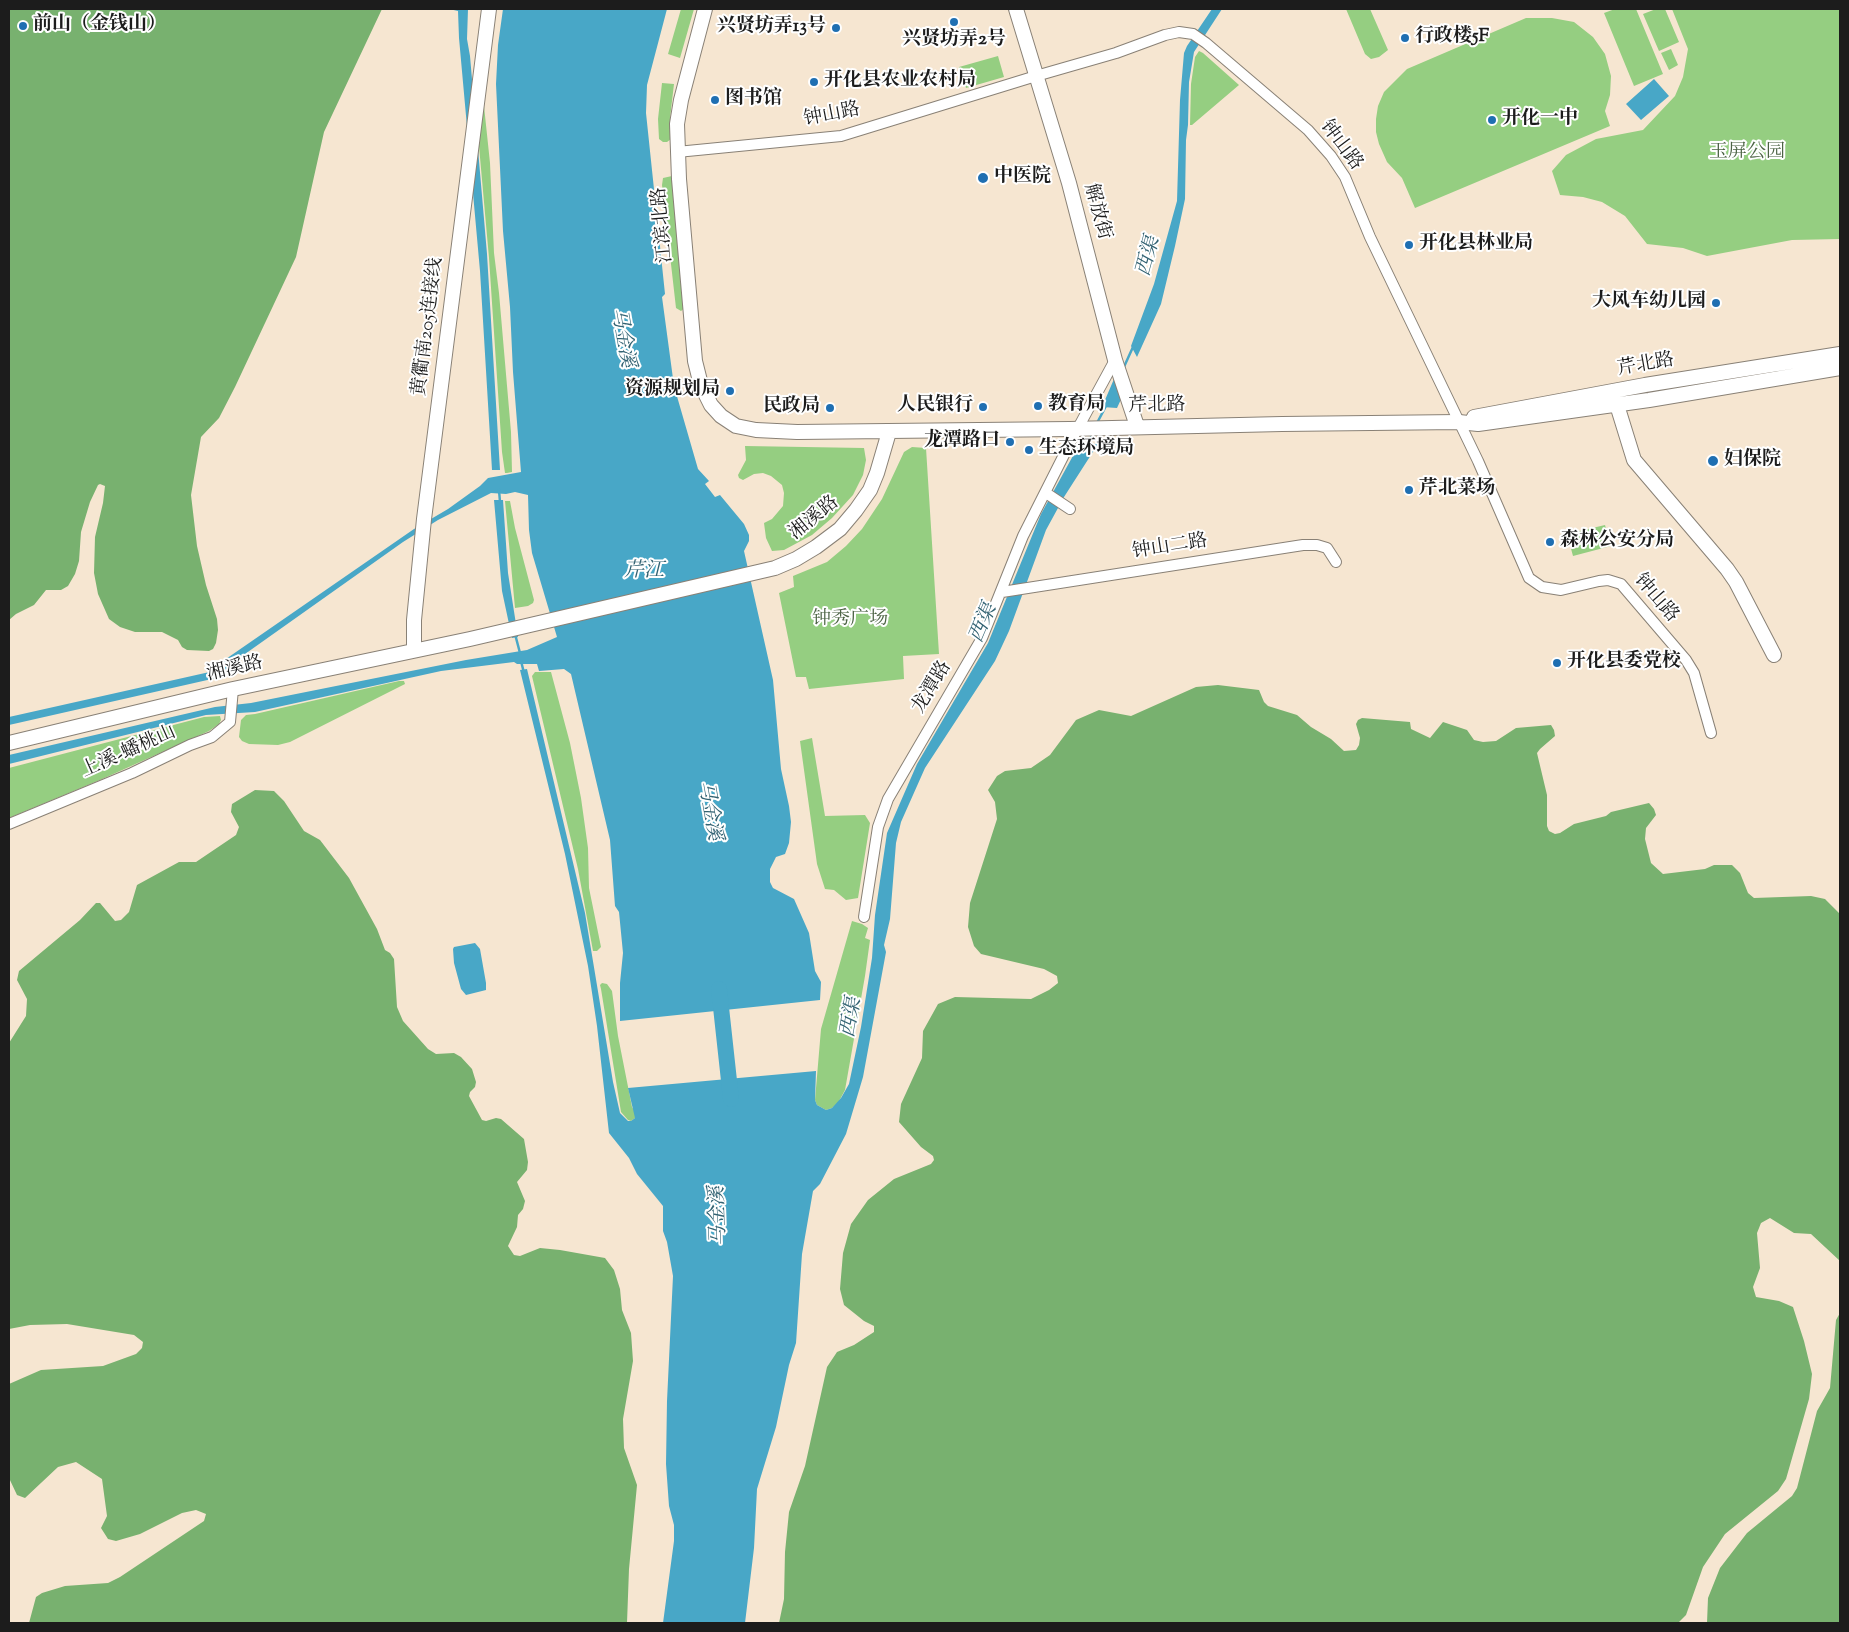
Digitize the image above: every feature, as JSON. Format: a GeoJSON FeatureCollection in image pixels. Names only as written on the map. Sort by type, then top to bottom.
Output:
{"type":"FeatureCollection","features":[{"type":"Feature","properties":{"kind":"main road","name":"黄衢南205连接线"},"geometry":{"type":"LineString","coordinates":[[414,650],[414,620],[424,519],[489,9]]}},
{"type":"Feature","properties":{"kind":"main road","name":"江滨北路"},"geometry":{"type":"LineString","coordinates":[[705,9],[680,100],[677,124],[677,152],[695,360],[701,385],[711,405],[721,416],[736,426]]}},
{"type":"Feature","properties":{"kind":"main road","name":"解放街"},"geometry":{"type":"LineString","coordinates":[[1016,9],[1069,183],[1115,360],[1137,426]]}},
{"type":"Feature","properties":{"kind":"main road","name":"芹北路"},"geometry":{"type":"LineString","coordinates":[[1460,422],[1486,415],[1646,385],[1840,354]]}},
{"type":"Feature","properties":{"kind":"main road","name":"芹北路"},"geometry":{"type":"LineString","coordinates":[[736,426],[756,430],[788,432],[888,432],[1137,426],[1460,422],[1478,424],[1617,405],[1840,368]]}},
{"type":"Feature","properties":{"kind":"main road"},"geometry":{"type":"LineString","coordinates":[[1646,385],[1649,400]]}},
{"type":"Feature","properties":{"kind":"main road"},"geometry":{"type":"LineString","coordinates":[[1617,405],[1634,460],[1727,569],[1736,582],[1774,655]]}},
{"type":"Feature","properties":{"kind":"main road","name":"湘溪路"},"geometry":{"type":"LineString","coordinates":[[9,743],[233,689],[470,639],[775,568],[796,559],[840,529],[856,510],[870,490],[877,473],[888,432]]}},
{"type":"Feature","properties":{"kind":"street","name":"钟山路"},"geometry":{"type":"LineString","coordinates":[[677,152],[841,136],[1116,53],[1172,33],[1193,34],[1308,130],[1331,156],[1345,177],[1370,237],[1460,422],[1529,578],[1542,587],[1561,590],[1608,580],[1621,584],[1686,660],[1694,673],[1711,734]]}},
{"type":"Feature","properties":{"kind":"street","name":"龙潭路"},"geometry":{"type":"LineString","coordinates":[[864,917],[878,827],[888,799],[982,638],[1023,536],[1077,428],[1115,360]]}},
{"type":"Feature","properties":{"kind":"street"},"geometry":{"type":"LineString","coordinates":[[1046,493],[1070,509]]}},
{"type":"Feature","properties":{"kind":"street","name":"钟山二路"},"geometry":{"type":"LineString","coordinates":[[1002,592],[1302,545],[1317,545],[1327,548],[1336,562]]}},
{"type":"Feature","properties":{"kind":"street","name":"上溪-蟠桃山"},"geometry":{"type":"LineString","coordinates":[[9,824],[132,773],[190,745],[212,737],[230,722],[233,689]]}},
{"type":"Feature","properties":{"kind":"green space"},"geometry":{"type":"Polygon","coordinates":[[[9,9],[382,9],[324,132],[296,257],[219,418],[201,437],[191,495],[197,546],[206,585],[217,619],[216,643],[213,649],[209,651],[187,650],[182,647],[178,640],[162,632],[135,632],[120,627],[109,619],[98,594],[94,573],[95,537],[105,486],[100,484],[90,502],[81,532],[79,561],[75,574],[68,586],[61,590],[46,590],[34,605],[16,614],[9,620],[9,9]]]}},
{"type":"Feature","properties":{"kind":"green space"},"geometry":{"type":"Polygon","coordinates":[[[681,9],[694,9],[680,58],[668,54],[681,9]]]}},
{"type":"Feature","properties":{"kind":"green space"},"geometry":{"type":"Polygon","coordinates":[[[1346,9],[1370,9],[1388,50],[1379,57],[1371,59],[1365,54],[1346,9]]]}},
{"type":"Feature","properties":{"kind":"green space"},"geometry":{"type":"Polygon","coordinates":[[[1615,9],[1636,9],[1663,74],[1634,86],[1604,13],[1615,9]]]}},
{"type":"Feature","properties":{"kind":"green space"},"geometry":{"type":"Polygon","coordinates":[[[1656,9],[1665,9],[1679,42],[1659,51],[1643,14],[1656,9]]]}},
{"type":"Feature","properties":{"kind":"green space","name":"玉屏公园"},"geometry":{"type":"Polygon","coordinates":[[[1672,9],[1840,9],[1840,239],[1792,240],[1707,256],[1683,248],[1647,244],[1625,216],[1602,202],[1583,197],[1560,195],[1552,171],[1566,155],[1596,139],[1643,130],[1675,96],[1683,77],[1688,49],[1672,9]]]}},
{"type":"Feature","properties":{"kind":"green space"},"geometry":{"type":"Polygon","coordinates":[[[1526,18],[1552,18],[1574,22],[1593,37],[1605,54],[1611,76],[1610,95],[1605,111],[1610,126],[1415,208],[1402,178],[1387,162],[1379,144],[1376,132],[1376,119],[1378,106],[1384,92],[1407,69],[1526,18]]]}},
{"type":"Feature","properties":{"kind":"green space"},"geometry":{"type":"Polygon","coordinates":[[[1671,49],[1678,65],[1669,70],[1661,53],[1671,49]]]}},
{"type":"Feature","properties":{"kind":"green space"},"geometry":{"type":"Polygon","coordinates":[[[1199,51],[1239,85],[1190,125],[1191,84],[1195,57],[1199,51]]]}},
{"type":"Feature","properties":{"kind":"green space"},"geometry":{"type":"Polygon","coordinates":[[[998,56],[1004,77],[966,88],[959,67],[998,56]]]}},
{"type":"Feature","properties":{"kind":"green space"},"geometry":{"type":"Polygon","coordinates":[[[662,83],[674,84],[670,118],[671,139],[667,142],[659,139],[658,119],[662,83]]]}},
{"type":"Feature","properties":{"kind":"green space"},"geometry":{"type":"Polygon","coordinates":[[[483,105],[490,163],[494,253],[511,432],[512,472],[507,473],[505,473],[502,452],[489,258],[478,135],[483,105]]]}},
{"type":"Feature","properties":{"kind":"green space"},"geometry":{"type":"Polygon","coordinates":[[[672,176],[686,307],[681,311],[676,308],[662,185],[663,178],[672,176]]]}},
{"type":"Feature","properties":{"kind":"green space"},"geometry":{"type":"Polygon","coordinates":[[[745,446],[864,448],[866,460],[863,475],[853,495],[832,518],[812,535],[784,550],[772,551],[766,538],[764,523],[772,519],[783,506],[784,493],[782,485],[771,476],[763,473],[754,474],[743,480],[739,478],[738,475],[746,460],[745,446]]]}},
{"type":"Feature","properties":{"kind":"green space","name":"钟秀广场"},"geometry":{"type":"Polygon","coordinates":[[[912,447],[926,448],[939,654],[903,656],[904,679],[809,689],[806,677],[796,677],[779,593],[794,587],[793,576],[827,562],[862,529],[882,499],[904,452],[912,447]]]}},
{"type":"Feature","properties":{"kind":"green space"},"geometry":{"type":"Polygon","coordinates":[[[505,501],[510,501],[515,528],[534,600],[528,606],[515,608],[505,501]]]}},
{"type":"Feature","properties":{"kind":"green space"},"geometry":{"type":"Polygon","coordinates":[[[1605,525],[1611,546],[1573,556],[1567,534],[1605,525]]]}},
{"type":"Feature","properties":{"kind":"green space"},"geometry":{"type":"Polygon","coordinates":[[[535,672],[551,672],[570,743],[581,798],[588,848],[589,888],[601,947],[597,951],[593,951],[578,869],[532,676],[535,672]]]}},
{"type":"Feature","properties":{"kind":"green space"},"geometry":{"type":"Polygon","coordinates":[[[404,681],[405,684],[290,742],[278,745],[249,744],[242,741],[239,737],[241,720],[246,715],[404,681]]]}},
{"type":"Feature","properties":{"kind":"green space"},"geometry":{"type":"Polygon","coordinates":[[[1218,685],[1259,690],[1264,702],[1268,706],[1297,715],[1311,727],[1331,739],[1344,751],[1356,750],[1359,745],[1360,738],[1356,724],[1362,718],[1410,722],[1411,729],[1430,738],[1443,722],[1467,730],[1474,740],[1483,742],[1496,741],[1516,728],[1551,725],[1555,736],[1537,753],[1547,795],[1547,826],[1549,831],[1555,834],[1560,833],[1574,824],[1606,816],[1611,812],[1649,803],[1656,815],[1646,828],[1645,839],[1651,863],[1663,874],[1705,869],[1714,865],[1732,865],[1740,873],[1748,893],[1754,898],[1811,896],[1825,899],[1840,914],[1840,1261],[1811,1234],[1794,1233],[1770,1218],[1761,1223],[1757,1233],[1760,1268],[1753,1287],[1756,1297],[1779,1301],[1793,1307],[1812,1374],[1809,1399],[1786,1479],[1778,1491],[1725,1534],[1703,1567],[1686,1615],[1678,1623],[779,1623],[784,1599],[785,1552],[789,1512],[805,1466],[827,1367],[837,1352],[854,1345],[874,1332],[874,1326],[864,1321],[844,1305],[840,1289],[843,1253],[851,1224],[868,1200],[894,1179],[931,1164],[934,1160],[933,1156],[921,1147],[899,1122],[901,1104],[922,1058],[923,1031],[938,1004],[955,997],[1031,999],[1058,983],[1057,976],[1044,969],[981,954],[974,946],[968,927],[970,903],[997,819],[995,802],[988,790],[997,776],[1005,771],[1031,768],[1050,755],[1076,720],[1099,710],[1131,716],[1196,687],[1218,685]]]}},
{"type":"Feature","properties":{"kind":"green space"},"geometry":{"type":"Polygon","coordinates":[[[220,716],[219,724],[209,731],[9,818],[9,768],[204,717],[220,716]]]}},
{"type":"Feature","properties":{"kind":"green space"},"geometry":{"type":"Polygon","coordinates":[[[812,738],[825,816],[865,815],[870,823],[858,898],[846,900],[834,890],[825,889],[817,864],[800,741],[812,738]]]}},
{"type":"Feature","properties":{"kind":"green space"},"geometry":{"type":"Polygon","coordinates":[[[255,790],[274,791],[284,801],[304,831],[320,840],[349,878],[377,929],[385,950],[394,959],[397,1007],[403,1021],[428,1049],[436,1054],[454,1053],[461,1057],[472,1069],[476,1082],[469,1096],[482,1120],[501,1119],[524,1139],[528,1162],[527,1170],[517,1182],[525,1201],[523,1209],[518,1215],[517,1227],[508,1246],[514,1255],[520,1256],[540,1248],[560,1250],[605,1258],[614,1270],[620,1289],[622,1310],[631,1333],[633,1361],[623,1419],[624,1448],[637,1485],[629,1569],[627,1623],[29,1623],[36,1597],[42,1593],[65,1586],[108,1583],[204,1521],[206,1514],[196,1510],[182,1513],[140,1534],[116,1541],[108,1539],[101,1528],[107,1516],[102,1479],[76,1462],[58,1467],[25,1498],[17,1495],[9,1478],[9,1384],[41,1370],[103,1366],[136,1354],[142,1348],[143,1342],[134,1335],[67,1324],[30,1325],[9,1329],[9,1043],[26,1016],[27,999],[17,980],[19,971],[80,920],[96,903],[100,903],[115,921],[121,920],[129,912],[137,885],[179,862],[196,862],[236,835],[239,827],[231,812],[232,804],[255,790]]]}},
{"type":"Feature","properties":{"kind":"green space"},"geometry":{"type":"Polygon","coordinates":[[[852,921],[868,928],[865,938],[870,940],[845,1090],[838,1103],[826,1110],[817,1105],[815,1100],[821,1029],[852,921]]]}},
{"type":"Feature","properties":{"kind":"green space"},"geometry":{"type":"Polygon","coordinates":[[[602,983],[607,984],[612,991],[618,1036],[632,1107],[636,1114],[635,1118],[631,1121],[621,1112],[600,985],[602,983]]]}},
{"type":"Feature","properties":{"kind":"green space"},"geometry":{"type":"Polygon","coordinates":[[[1840,1313],[1840,1623],[1707,1623],[1708,1598],[1720,1568],[1747,1533],[1792,1496],[1797,1488],[1817,1411],[1830,1388],[1836,1320],[1840,1313]]]}},
{"type":"Feature","properties":{"kind":"water"},"geometry":{"type":"Polygon","coordinates":[[[449,9],[468,9],[467,39],[487,254],[500,470],[492,470],[480,271],[458,11],[449,9]]]}},
{"type":"Feature","properties":{"kind":"water","name":"芹江"},"geometry":{"type":"Polygon","coordinates":[[[503,9],[667,9],[647,85],[646,113],[665,294],[662,297],[674,386],[698,469],[709,481],[705,484],[715,497],[720,495],[744,524],[749,535],[749,541],[744,551],[773,680],[781,769],[791,822],[789,843],[785,854],[776,857],[770,869],[770,882],[773,888],[794,899],[809,933],[815,971],[821,982],[820,1000],[620,1021],[620,983],[623,953],[619,912],[615,906],[610,840],[571,674],[564,669],[539,671],[537,664],[517,664],[514,662],[441,671],[255,712],[206,715],[9,764],[9,755],[215,707],[251,703],[466,660],[527,650],[557,637],[532,553],[528,495],[515,492],[506,494],[491,493],[438,520],[403,542],[245,654],[228,667],[225,676],[9,725],[9,717],[214,671],[223,661],[414,529],[448,509],[488,478],[521,472],[503,231],[496,84],[498,45],[503,9]]]}},
{"type":"Feature","properties":{"kind":"water"},"geometry":{"type":"Polygon","coordinates":[[[1212,9],[1222,9],[1194,52],[1189,82],[1185,199],[1175,246],[1161,304],[1137,357],[1131,346],[1154,284],[1177,201],[1180,100],[1184,53],[1212,9]]]}},
{"type":"Feature","properties":{"kind":"water"},"geometry":{"type":"Polygon","coordinates":[[[1654,79],[1669,96],[1641,120],[1626,104],[1654,79]]]}},
{"type":"Feature","properties":{"kind":"water"},"geometry":{"type":"Polygon","coordinates":[[[1114,379],[1123,395],[1117,408],[1102,407],[1114,379]]]}},
{"type":"Feature","properties":{"kind":"water"},"geometry":{"type":"Polygon","coordinates":[[[1080,443],[1098,444],[1064,497],[1046,530],[1009,631],[995,661],[925,768],[901,822],[896,843],[890,919],[884,945],[886,952],[863,1077],[846,1134],[820,1184],[813,1191],[802,1254],[796,1343],[789,1365],[776,1427],[757,1489],[754,1548],[745,1623],[663,1623],[674,1541],[674,1525],[669,1506],[666,1464],[673,1276],[667,1242],[663,1231],[663,1206],[637,1174],[629,1158],[609,1133],[588,966],[565,854],[520,670],[527,669],[585,913],[613,1082],[620,1113],[628,1121],[635,1118],[628,1088],[816,1071],[815,1100],[817,1105],[826,1110],[832,1108],[841,1098],[849,1084],[861,1027],[872,958],[875,915],[887,833],[917,764],[988,643],[1041,514],[1080,443]]]}},
{"type":"Feature","properties":{"kind":"water"},"geometry":{"type":"Polygon","coordinates":[[[494,500],[503,500],[508,573],[518,637],[512,638],[502,591],[494,500]]]}},
{"type":"Feature","properties":{"kind":"water"},"geometry":{"type":"Polygon","coordinates":[[[475,943],[480,949],[486,990],[466,995],[461,989],[454,963],[453,949],[454,947],[475,943]]]}},
{"type":"Feature","properties":{"kind":"waterway","name":"西渠"},"geometry":{"type":"LineString","coordinates":[[1123,369],[1133,347]]}},
{"type":"Feature","properties":{"kind":"waterway","name":"西渠"},"geometry":{"type":"LineString","coordinates":[[1097,423],[1106,406]]}},
{"type":"Feature","properties":{"kind":"waterway","name":"西渠"},"geometry":{"type":"LineString","coordinates":[[1086,446],[1093,433]]}},
{"type":"Feature","properties":{"kind":"waterway"},"geometry":{"type":"LineString","coordinates":[[499,490],[500,502]]}},
{"type":"Feature","properties":{"kind":"waterway"},"geometry":{"type":"LineString","coordinates":[[515,634],[520,653]]}},
{"type":"Feature","properties":{"kind":"waterway"},"geometry":{"type":"LineString","coordinates":[[521,661],[524,673]]}},
{"type":"Feature","properties":{"kind":"waterway","name":"马金溪"},"geometry":{"type":"LineString","coordinates":[[719,989],[731,1099]]}},
{"type":"Feature","properties":{"kind":"place","name":"兴贤坊弄2号"},"geometry":{"type":"Point","coordinates":[954,22]}},
{"type":"Feature","properties":{"kind":"place","name":"前山（金钱山）"},"geometry":{"type":"Point","coordinates":[23,26]}},
{"type":"Feature","properties":{"kind":"place","name":"兴贤坊弄13号"},"geometry":{"type":"Point","coordinates":[836,28]}},
{"type":"Feature","properties":{"kind":"place","name":"行政楼5F"},"geometry":{"type":"Point","coordinates":[1405,38]}},
{"type":"Feature","properties":{"kind":"place","name":"开化县农业农村局"},"geometry":{"type":"Point","coordinates":[814,82]}},
{"type":"Feature","properties":{"kind":"place","name":"图书馆"},"geometry":{"type":"Point","coordinates":[715,100]}},
{"type":"Feature","properties":{"kind":"place","name":"开化一中"},"geometry":{"type":"Point","coordinates":[1492,120]}},
{"type":"Feature","properties":{"kind":"place","name":"中医院"},"geometry":{"type":"Point","coordinates":[983,178]}},
{"type":"Feature","properties":{"kind":"place","name":"开化县林业局"},"geometry":{"type":"Point","coordinates":[1409,245]}},
{"type":"Feature","properties":{"kind":"place","name":"大风车幼儿园"},"geometry":{"type":"Point","coordinates":[1716,303]}},
{"type":"Feature","properties":{"kind":"place","name":"资源规划局"},"geometry":{"type":"Point","coordinates":[730,391]}},
{"type":"Feature","properties":{"kind":"place","name":"教育局"},"geometry":{"type":"Point","coordinates":[1038,406]}},
{"type":"Feature","properties":{"kind":"place","name":"人民银行"},"geometry":{"type":"Point","coordinates":[983,407]}},
{"type":"Feature","properties":{"kind":"place","name":"民政局"},"geometry":{"type":"Point","coordinates":[830,408]}},
{"type":"Feature","properties":{"kind":"place","name":"龙潭路口"},"geometry":{"type":"Point","coordinates":[1010,442]}},
{"type":"Feature","properties":{"kind":"place","name":"生态环境局"},"geometry":{"type":"Point","coordinates":[1029,450]}},
{"type":"Feature","properties":{"kind":"place","name":"妇保院"},"geometry":{"type":"Point","coordinates":[1713,461]}},
{"type":"Feature","properties":{"kind":"place","name":"芹北菜场"},"geometry":{"type":"Point","coordinates":[1409,490]}},
{"type":"Feature","properties":{"kind":"place","name":"森林公安分局"},"geometry":{"type":"Point","coordinates":[1550,542]}},
{"type":"Feature","properties":{"kind":"place","name":"开化县委党校"},"geometry":{"type":"Point","coordinates":[1557,663]}}]}
